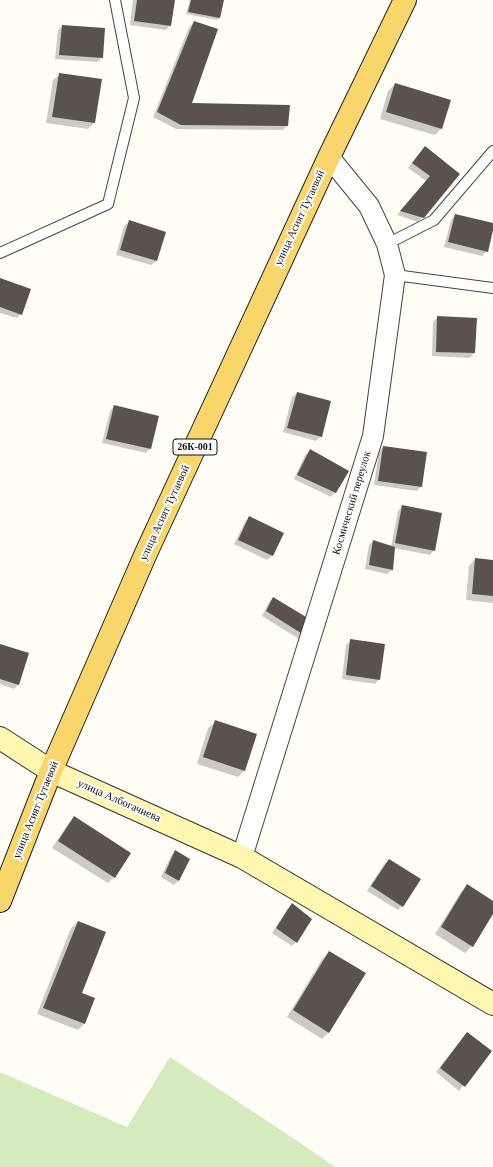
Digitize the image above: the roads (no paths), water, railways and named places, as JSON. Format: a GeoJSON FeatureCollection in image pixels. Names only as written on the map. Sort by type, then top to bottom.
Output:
{"type":"FeatureCollection","features":[{"type":"Feature","properties":{"kind":"main road","name":"улица Асият Тутаевой"},"geometry":{"type":"LineString","coordinates":[[0,901],[51,771],[147,551],[329,157],[405,0]]}},
{"type":"Feature","properties":{"kind":"street","name":"Космический переулок"},"geometry":{"type":"LineString","coordinates":[[242,857],[373,436],[395,275],[387,244],[369,206],[329,157]]}},
{"type":"Feature","properties":{"kind":"street","name":"улица Албогачиева"},"geometry":{"type":"LineString","coordinates":[[0,738],[51,771],[242,857],[493,1004]]}},
{"type":"Feature","properties":{"kind":"lane"},"geometry":{"type":"LineString","coordinates":[[0,253],[108,204],[134,98],[115,0]]}},
{"type":"Feature","properties":{"kind":"lane"},"geometry":{"type":"LineString","coordinates":[[387,244],[434,220],[493,151]]}},
{"type":"Feature","properties":{"kind":"lane"},"geometry":{"type":"LineString","coordinates":[[395,275],[493,288]]}}]}
